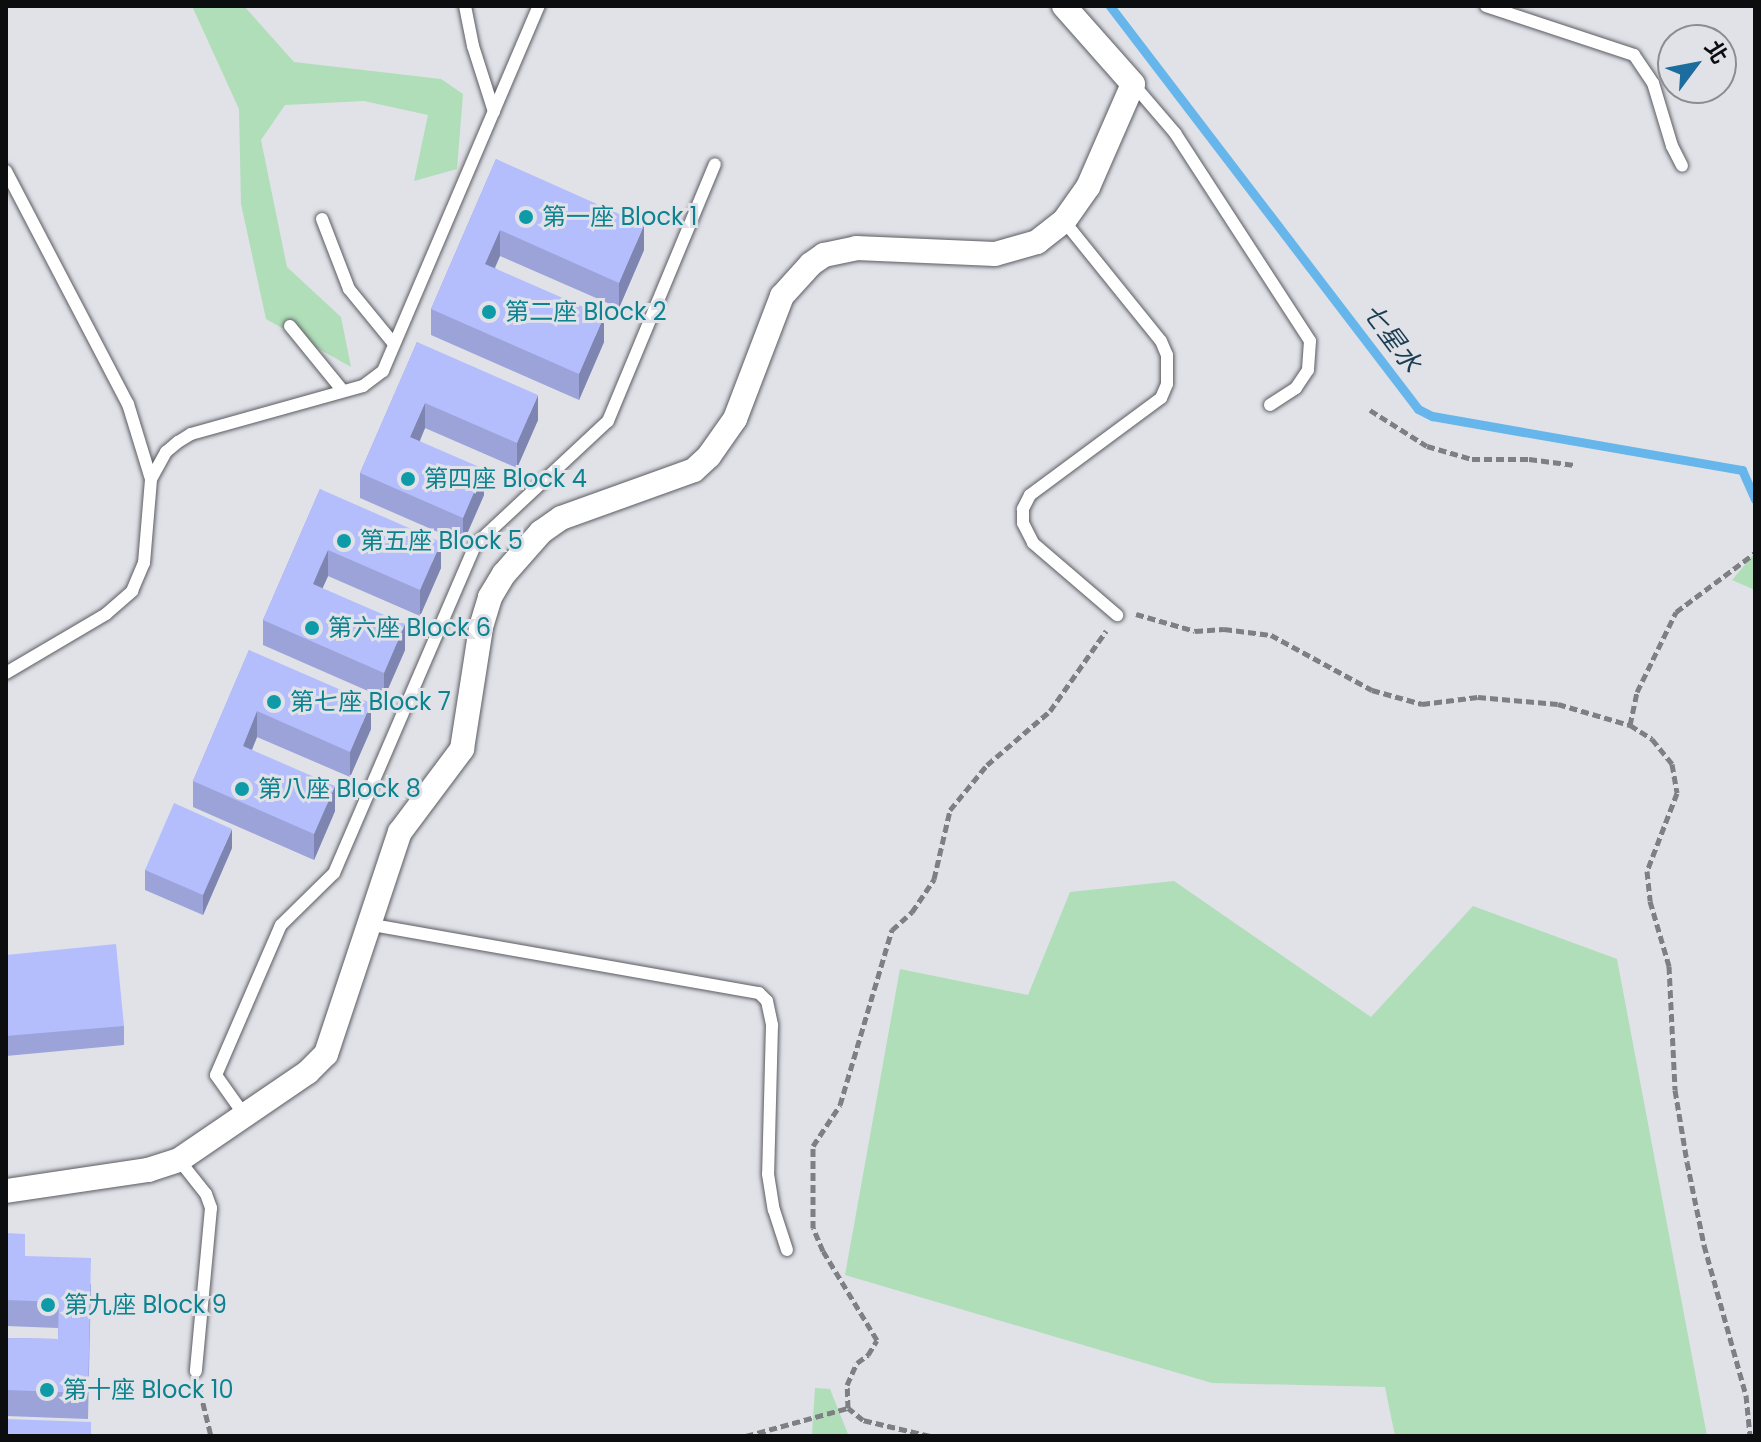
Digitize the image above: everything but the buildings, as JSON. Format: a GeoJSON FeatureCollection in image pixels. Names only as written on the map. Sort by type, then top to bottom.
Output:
{"type":"FeatureCollection","features":[{"type":"Feature","properties":{"kind":"street"},"geometry":{"type":"LineString","coordinates":[[6,1191],[148,1170],[179,1160],[308,1072],[326,1054],[400,832],[462,749],[481,627],[490,597],[522,551],[561,518],[694,470],[709,456],[735,419],[782,296],[794,279],[824,255],[856,248],[995,254],[1037,242],[1064,221],[1088,187],[1133,84],[1064,6]]}},
{"type":"Feature","properties":{"kind":"lane"},"geometry":{"type":"LineString","coordinates":[[465,6],[473,46],[494,112]]}},
{"type":"Feature","properties":{"kind":"lane"},"geometry":{"type":"LineString","coordinates":[[151,479],[166,452],[191,434],[363,386],[383,371],[539,6]]}},
{"type":"Feature","properties":{"kind":"lane"},"geometry":{"type":"LineString","coordinates":[[1486,6],[1634,55],[1653,83],[1672,146],[1682,166]]}},
{"type":"Feature","properties":{"kind":"lane"},"geometry":{"type":"LineString","coordinates":[[1133,84],[1175,133],[1310,341],[1308,370],[1296,388],[1270,405]]}},
{"type":"Feature","properties":{"kind":"lane"},"geometry":{"type":"LineString","coordinates":[[245,1116],[216,1075],[281,925],[334,873],[476,544],[608,421],[715,164]]}},
{"type":"Feature","properties":{"kind":"lane"},"geometry":{"type":"LineString","coordinates":[[6,171],[128,404],[151,479],[144,563],[132,591],[106,614],[6,673]]}},
{"type":"Feature","properties":{"kind":"lane"},"geometry":{"type":"LineString","coordinates":[[322,219],[349,289],[394,344]]}},
{"type":"Feature","properties":{"kind":"lane"},"geometry":{"type":"LineString","coordinates":[[1064,221],[1161,341],[1167,355],[1167,384],[1161,398],[1030,495],[1023,509],[1023,523],[1033,543],[1117,615]]}},
{"type":"Feature","properties":{"kind":"lane"},"geometry":{"type":"LineString","coordinates":[[290,326],[343,391]]}},
{"type":"Feature","properties":{"kind":"lane"},"geometry":{"type":"LineString","coordinates":[[367,924],[759,993],[767,1001],[772,1025],[768,1174],[774,1210],[787,1250]]}},
{"type":"Feature","properties":{"kind":"lane"},"geometry":{"type":"LineString","coordinates":[[179,1160],[206,1194],[211,1208],[196,1371]]}},
{"type":"Feature","properties":{"kind":"path"},"geometry":{"type":"LineString","coordinates":[[1370,410],[1427,446],[1472,459],[1529,459],[1575,465]]}},
{"type":"Feature","properties":{"kind":"path"},"geometry":{"type":"LineString","coordinates":[[1630,725],[1637,692],[1676,612],[1755,553]]}},
{"type":"Feature","properties":{"kind":"path"},"geometry":{"type":"LineString","coordinates":[[930,1436],[863,1420],[848,1408],[847,1385],[877,1340],[823,1251],[813,1228],[813,1146],[840,1105],[892,930],[912,912],[934,879],[950,810],[987,765],[1050,711],[1117,615],[1137,614],[1195,631],[1224,629],[1271,635],[1372,690],[1422,704],[1478,697],[1558,704],[1630,725],[1652,739],[1672,764],[1677,793],[1647,871],[1650,901],[1669,966],[1675,1090],[1687,1162],[1704,1245],[1746,1395],[1750,1436]]}},
{"type":"Feature","properties":{"kind":"path"},"geometry":{"type":"LineString","coordinates":[[196,1371],[211,1436]]}},
{"type":"Feature","properties":{"kind":"path"},"geometry":{"type":"LineString","coordinates":[[746,1436],[848,1408]]}},
{"type":"Feature","properties":{"kind":"green space"},"geometry":{"type":"Polygon","coordinates":[[[192,6],[244,6],[294,62],[441,79],[463,94],[457,169],[414,181],[428,115],[364,101],[285,105],[261,140],[287,267],[341,317],[351,367],[266,319],[241,204],[239,109],[192,6]]]}},
{"type":"Feature","properties":{"kind":"green space"},"geometry":{"type":"Polygon","coordinates":[[[1755,554],[1755,590],[1732,580],[1755,554]]]}},
{"type":"Feature","properties":{"kind":"green space"},"geometry":{"type":"Polygon","coordinates":[[[1174,881],[1371,1017],[1473,906],[1617,959],[1707,1436],[1395,1436],[1385,1387],[1212,1383],[845,1275],[900,969],[1028,995],[1070,892],[1174,881]]]}},
{"type":"Feature","properties":{"kind":"green space"},"geometry":{"type":"Polygon","coordinates":[[[815,1388],[830,1389],[848,1434],[854,1436],[812,1434],[815,1388]]]}},
{"type":"Feature","properties":{"kind":"waterway","name":"七星水"},"geometry":{"type":"LineString","coordinates":[[1110,6],[1418,409],[1432,416],[1742,470],[1755,499]]}},
{"type":"Feature","properties":{"kind":"place","name":"第一座 Block 1"},"geometry":{"type":"Point","coordinates":[526,217]}},
{"type":"Feature","properties":{"kind":"place","name":"第二座 Block 2"},"geometry":{"type":"Point","coordinates":[489,312]}},
{"type":"Feature","properties":{"kind":"place","name":"第四座 Block 4"},"geometry":{"type":"Point","coordinates":[408,479]}},
{"type":"Feature","properties":{"kind":"place","name":"第五座 Block 5"},"geometry":{"type":"Point","coordinates":[344,541]}},
{"type":"Feature","properties":{"kind":"place","name":"第六座 Block 6"},"geometry":{"type":"Point","coordinates":[312,628]}},
{"type":"Feature","properties":{"kind":"place","name":"第七座 Block 7"},"geometry":{"type":"Point","coordinates":[274,702]}},
{"type":"Feature","properties":{"kind":"place","name":"第八座 Block 8"},"geometry":{"type":"Point","coordinates":[242,789]}},
{"type":"Feature","properties":{"kind":"place","name":"第九座 Block 9"},"geometry":{"type":"Point","coordinates":[48,1305]}},
{"type":"Feature","properties":{"kind":"place","name":"第十座 Block 10"},"geometry":{"type":"Point","coordinates":[47,1390]}}]}
